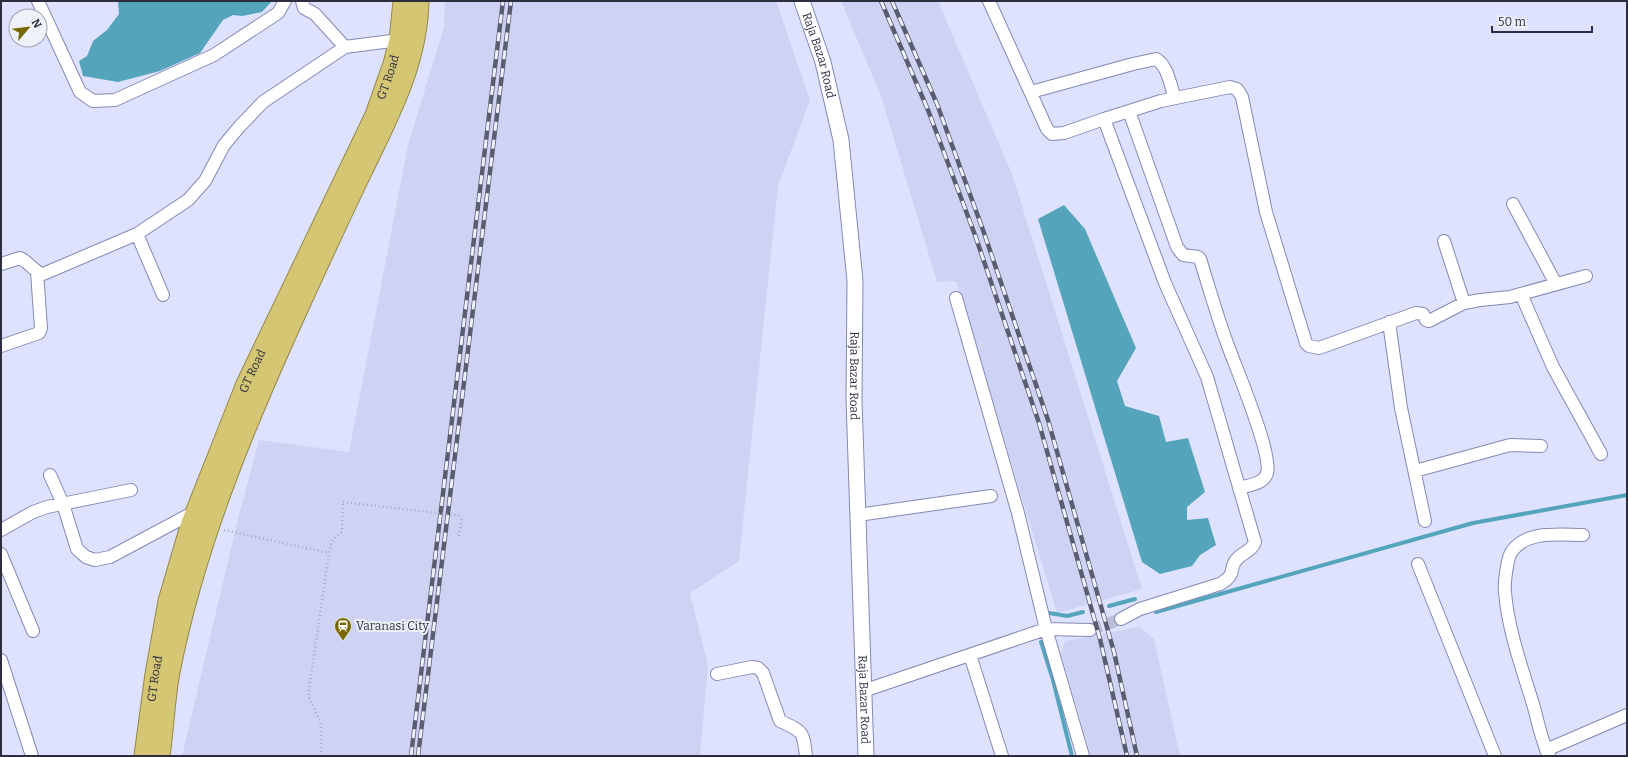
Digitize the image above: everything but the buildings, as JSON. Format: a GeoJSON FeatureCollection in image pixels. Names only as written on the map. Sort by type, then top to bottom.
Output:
{"type":"FeatureCollection","features":[{"type":"Feature","properties":{"kind":"highway","name":"GT Road"},"geometry":{"type":"LineString","coordinates":[[160,756],[170,673],[191,584],[208,527],[261,391],[404,81],[406,41],[404,1]]}},
{"type":"Feature","properties":{"kind":"highway","name":"GT Road"},"geometry":{"type":"LineString","coordinates":[[144,756],[155,674],[168,601],[196,511],[246,384],[375,115],[393,64],[406,41],[419,1]]}},
{"type":"Feature","properties":{"kind":"street"},"geometry":{"type":"LineString","coordinates":[[39,1],[38,2],[80,92],[93,101],[115,100],[214,55],[278,13],[285,1]]}},
{"type":"Feature","properties":{"kind":"street"},"geometry":{"type":"LineString","coordinates":[[302,1],[304,8],[315,14],[345,47]]}},
{"type":"Feature","properties":{"kind":"street","name":"Raja Bazar Road"},"geometry":{"type":"LineString","coordinates":[[802,1],[823,62],[842,140],[855,281],[854,400],[866,756]]}},
{"type":"Feature","properties":{"kind":"street"},"geometry":{"type":"LineString","coordinates":[[989,1],[1047,129],[1052,134],[1064,133],[1129,111],[1175,98],[1230,86],[1237,89],[1242,97],[1266,212],[1306,343],[1309,346],[1319,348],[1416,313],[1423,314],[1426,320],[1429,321],[1464,303],[1510,297],[1586,276]]}},
{"type":"Feature","properties":{"kind":"street"},"geometry":{"type":"LineString","coordinates":[[1,264],[20,258],[27,261],[37,272],[43,274],[137,234],[188,200],[204,181],[224,145],[263,102],[345,47],[406,41]]}},
{"type":"Feature","properties":{"kind":"street"},"geometry":{"type":"LineString","coordinates":[[1031,92],[1156,59],[1161,62],[1165,69],[1175,98]]}},
{"type":"Feature","properties":{"kind":"street"},"geometry":{"type":"LineString","coordinates":[[1129,111],[1177,247],[1183,255],[1198,257],[1200,260],[1265,451],[1268,472],[1265,478],[1259,483],[1240,488]]}},
{"type":"Feature","properties":{"kind":"street"},"geometry":{"type":"LineString","coordinates":[[1104,119],[1165,283],[1207,377],[1255,542],[1252,548],[1236,559],[1228,580],[1220,584],[1140,609],[1121,619]]}},
{"type":"Feature","properties":{"kind":"street"},"geometry":{"type":"LineString","coordinates":[[1513,204],[1556,284]]}},
{"type":"Feature","properties":{"kind":"street"},"geometry":{"type":"LineString","coordinates":[[137,234],[163,295]]}},
{"type":"Feature","properties":{"kind":"street"},"geometry":{"type":"LineString","coordinates":[[1444,241],[1464,303]]}},
{"type":"Feature","properties":{"kind":"street"},"geometry":{"type":"LineString","coordinates":[[1,346],[39,333],[41,328],[37,272]]}},
{"type":"Feature","properties":{"kind":"street"},"geometry":{"type":"LineString","coordinates":[[1522,294],[1553,367],[1601,454]]}},
{"type":"Feature","properties":{"kind":"street"},"geometry":{"type":"LineString","coordinates":[[956,298],[1018,513],[1046,629],[1083,756]]}},
{"type":"Feature","properties":{"kind":"street"},"geometry":{"type":"LineString","coordinates":[[1389,322],[1401,408],[1425,521]]}},
{"type":"Feature","properties":{"kind":"street"},"geometry":{"type":"LineString","coordinates":[[1415,471],[1510,445],[1541,446]]}},
{"type":"Feature","properties":{"kind":"street"},"geometry":{"type":"LineString","coordinates":[[50,475],[63,504],[77,549],[86,557],[95,560],[110,557],[196,511]]}},
{"type":"Feature","properties":{"kind":"street"},"geometry":{"type":"LineString","coordinates":[[1,530],[47,506],[131,490]]}},
{"type":"Feature","properties":{"kind":"street"},"geometry":{"type":"LineString","coordinates":[[858,515],[991,496]]}},
{"type":"Feature","properties":{"kind":"street"},"geometry":{"type":"LineString","coordinates":[[1583,535],[1553,535],[1530,538],[1520,543],[1511,552],[1508,563],[1505,591],[1513,639],[1548,753],[1627,715]]}},
{"type":"Feature","properties":{"kind":"street"},"geometry":{"type":"LineString","coordinates":[[1,554],[33,631]]}},
{"type":"Feature","properties":{"kind":"street"},"geometry":{"type":"LineString","coordinates":[[1418,564],[1495,756]]}},
{"type":"Feature","properties":{"kind":"street"},"geometry":{"type":"LineString","coordinates":[[863,691],[1046,629],[1090,630]]}},
{"type":"Feature","properties":{"kind":"street"},"geometry":{"type":"LineString","coordinates":[[970,655],[1002,756]]}},
{"type":"Feature","properties":{"kind":"street"},"geometry":{"type":"LineString","coordinates":[[1,660],[32,756]]}},
{"type":"Feature","properties":{"kind":"street"},"geometry":{"type":"LineString","coordinates":[[717,674],[752,667],[758,668],[763,674],[780,721],[802,734],[806,756]]}},
{"type":"Feature","properties":{"kind":"path"},"geometry":{"type":"LineString","coordinates":[[321,756],[321,723],[308,696],[329,553],[332,541],[342,531],[343,502],[462,516],[459,536]]}},
{"type":"Feature","properties":{"kind":"path"},"geometry":{"type":"LineString","coordinates":[[208,527],[329,553]]}},
{"type":"Feature","properties":{"kind":"shaded area"},"geometry":{"type":"Polygon","coordinates":[[[118,1],[272,1],[262,12],[242,16],[233,15],[223,20],[200,53],[160,71],[118,82],[83,76],[79,61],[87,56],[93,41],[107,30],[119,14],[118,1]]]}},
{"type":"Feature","properties":{"kind":"shaded area"},"geometry":{"type":"Polygon","coordinates":[[[445,1],[776,1],[810,100],[778,186],[739,561],[690,593],[708,665],[700,756],[182,756],[237,523],[259,440],[349,452],[408,145],[444,27],[445,1]]]}},
{"type":"Feature","properties":{"kind":"shaded area"},"geometry":{"type":"Polygon","coordinates":[[[841,1],[938,1],[1012,174],[1142,589],[1057,613],[956,281],[937,282],[881,96],[841,1]]]}},
{"type":"Feature","properties":{"kind":"shaded area"},"geometry":{"type":"Polygon","coordinates":[[[1064,205],[1085,229],[1136,348],[1117,381],[1125,406],[1159,416],[1166,442],[1188,438],[1205,492],[1187,507],[1187,520],[1208,518],[1216,545],[1200,555],[1192,566],[1160,574],[1142,562],[1038,219],[1064,205]]]}},
{"type":"Feature","properties":{"kind":"shaded area"},"geometry":{"type":"Polygon","coordinates":[[[1139,627],[1154,639],[1180,756],[1091,756],[1061,654],[1065,641],[1139,627]]]}},
{"type":"Feature","properties":{"kind":"waterway"},"geometry":{"type":"LineString","coordinates":[[1156,612],[1473,523],[1627,495]]}},
{"type":"Feature","properties":{"kind":"waterway"},"geometry":{"type":"LineString","coordinates":[[1109,606],[1135,599]]}},
{"type":"Feature","properties":{"kind":"waterway"},"geometry":{"type":"LineString","coordinates":[[1049,613],[1067,616],[1083,612]]}},
{"type":"Feature","properties":{"kind":"waterway"},"geometry":{"type":"LineString","coordinates":[[1041,642],[1053,680],[1072,756]]}},
{"type":"Feature","properties":{"kind":"tunnel"},"geometry":{"type":"LineString","coordinates":[[1090,630],[1121,619]]}},
{"type":"Feature","properties":{"kind":"railway"},"geometry":{"type":"LineString","coordinates":[[411,756],[503,1]]}},
{"type":"Feature","properties":{"kind":"railway"},"geometry":{"type":"LineString","coordinates":[[418,756],[511,1]]}},
{"type":"Feature","properties":{"kind":"railway"},"geometry":{"type":"LineString","coordinates":[[881,1],[928,110],[975,235],[1039,423],[1100,639],[1127,756]]}},
{"type":"Feature","properties":{"kind":"railway"},"geometry":{"type":"LineString","coordinates":[[892,1],[937,104],[983,230],[1048,420],[1114,652],[1137,756]]}},
{"type":"Feature","properties":{"kind":"place","name":"Varanasi City"},"geometry":{"type":"Point","coordinates":[343,641]}}]}
